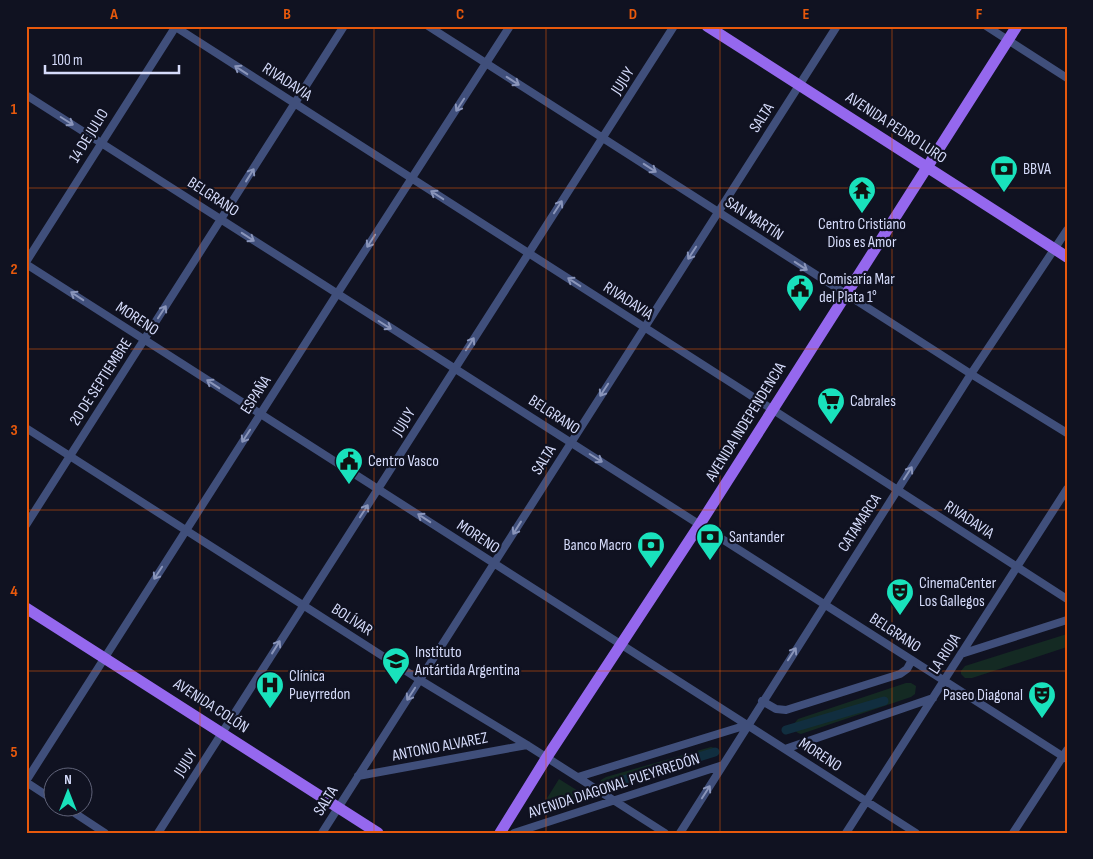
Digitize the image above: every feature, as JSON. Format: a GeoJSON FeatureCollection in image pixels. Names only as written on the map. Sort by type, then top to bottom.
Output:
{"type":"FeatureCollection","features":[{"type":"Feature","properties":{"kind":"main road","name":"AVENIDA PEDRO LURO"},"geometry":{"type":"LineString","coordinates":[[708,26],[1067,257]]}},
{"type":"Feature","properties":{"kind":"main road","name":"AVENIDA INDEPENDENCIA"},"geometry":{"type":"LineString","coordinates":[[500,833],[547,757],[700,524],[1017,26]]}},
{"type":"Feature","properties":{"kind":"main road","name":"AVENIDA COLÓN"},"geometry":{"type":"LineString","coordinates":[[26,608],[378,833]]}},
{"type":"Feature","properties":{"kind":"street","name":"20 DE SEPTIEMBRE"},"geometry":{"type":"LineString","coordinates":[[26,525],[344,26]]}},
{"type":"Feature","properties":{"kind":"street","name":"SAN MARTÍN"},"geometry":{"type":"LineString","coordinates":[[428,26],[1067,434]]}},
{"type":"Feature","properties":{"kind":"street","name":"ESPAÑA"},"geometry":{"type":"LineString","coordinates":[[26,782],[104,657],[510,26]]}},
{"type":"Feature","properties":{"kind":"street","name":"JUJUY"},"geometry":{"type":"LineString","coordinates":[[158,833],[674,26]]}},
{"type":"Feature","properties":{"kind":"street","name":"SALTA"},"geometry":{"type":"LineString","coordinates":[[322,833],[837,26]]}},
{"type":"Feature","properties":{"kind":"street"},"geometry":{"type":"LineString","coordinates":[[986,26],[1067,78]]}},
{"type":"Feature","properties":{"kind":"street","name":"RIVADAVIA"},"geometry":{"type":"LineString","coordinates":[[175,27],[1067,599]]}},
{"type":"Feature","properties":{"kind":"street","name":"14 DE JULIO"},"geometry":{"type":"LineString","coordinates":[[26,263],[175,27]]}},
{"type":"Feature","properties":{"kind":"street","name":"BELGRANO"},"geometry":{"type":"LineString","coordinates":[[26,95],[944,681],[1065,755]]}},
{"type":"Feature","properties":{"kind":"street","name":"CATAMARCA"},"geometry":{"type":"LineString","coordinates":[[680,833],[971,374],[1067,230]]}},
{"type":"Feature","properties":{"kind":"street","name":"MORENO"},"geometry":{"type":"LineString","coordinates":[[26,263],[916,833]]}},
{"type":"Feature","properties":{"kind":"street","name":"BOLÍVAR"},"geometry":{"type":"LineString","coordinates":[[26,428],[420,680],[528,745],[665,833]]}},
{"type":"Feature","properties":{"kind":"street","name":"LA RIOJA"},"geometry":{"type":"LineString","coordinates":[[846,833],[1067,489]]}},
{"type":"Feature","properties":{"kind":"street"},"geometry":{"type":"LineString","coordinates":[[961,654],[1067,620]]}},
{"type":"Feature","properties":{"kind":"street"},"geometry":{"type":"LineString","coordinates":[[762,701],[776,709],[786,710],[900,674],[907,669],[912,660]]}},
{"type":"Feature","properties":{"kind":"street"},"geometry":{"type":"LineString","coordinates":[[785,749],[933,698]]}},
{"type":"Feature","properties":{"kind":"street","name":"AVENIDA DIAGONAL PUEYRREDÓN"},"geometry":{"type":"LineString","coordinates":[[578,777],[747,725]]}},
{"type":"Feature","properties":{"kind":"street","name":"ANTONIO ALVAREZ"},"geometry":{"type":"LineString","coordinates":[[358,776],[528,745]]}},
{"type":"Feature","properties":{"kind":"street"},"geometry":{"type":"LineString","coordinates":[[1013,833],[1065,755]]}},
{"type":"Feature","properties":{"kind":"street","name":"AVENIDA DIAGONAL PUEYRREDÓN"},"geometry":{"type":"LineString","coordinates":[[514,833],[723,765]]}},
{"type":"Feature","properties":{"kind":"street"},"geometry":{"type":"LineString","coordinates":[[26,782],[42,792]]}},
{"type":"Feature","properties":{"kind":"street"},"geometry":{"type":"LineString","coordinates":[[79,816],[105,833]]}},
{"type":"Feature","properties":{"kind":"green space"},"geometry":{"type":"Polygon","coordinates":[[[1067,634],[1067,647],[972,678],[965,678],[961,674],[965,666],[1067,634]]]}},
{"type":"Feature","properties":{"kind":"green space"},"geometry":{"type":"Polygon","coordinates":[[[906,683],[916,686],[915,694],[911,697],[801,734],[793,729],[793,725],[798,719],[906,683]]]}},
{"type":"Feature","properties":{"kind":"green space"},"geometry":{"type":"Polygon","coordinates":[[[711,747],[718,749],[714,755],[604,787],[600,783],[606,777],[711,747]]]}},
{"type":"Feature","properties":{"kind":"green space"},"geometry":{"type":"Polygon","coordinates":[[[559,779],[591,799],[536,816],[559,779]]]}},
{"type":"Feature","properties":{"kind":"waterway"},"geometry":{"type":"LineString","coordinates":[[786,730],[884,701]]}},
{"type":"Feature","properties":{"kind":"waterway"},"geometry":{"type":"LineString","coordinates":[[607,785],[715,752]]}},
{"type":"Feature","properties":{"kind":"place","name":"BBVA"},"geometry":{"type":"Point","coordinates":[1004,193]}},
{"type":"Feature","properties":{"kind":"place","name":"Centro Cristiano Dios es Amor"},"geometry":{"type":"Point","coordinates":[862,214]}},
{"type":"Feature","properties":{"kind":"place","name":"Comisaría Mar del Plata 1°"},"geometry":{"type":"Point","coordinates":[800,312]}},
{"type":"Feature","properties":{"kind":"place","name":"Cabrales"},"geometry":{"type":"Point","coordinates":[831,425]}},
{"type":"Feature","properties":{"kind":"place","name":"Centro Vasco"},"geometry":{"type":"Point","coordinates":[349,485]}},
{"type":"Feature","properties":{"kind":"place","name":"Santander"},"geometry":{"type":"Point","coordinates":[710,561]}},
{"type":"Feature","properties":{"kind":"place","name":"Banco Macro"},"geometry":{"type":"Point","coordinates":[651,569]}},
{"type":"Feature","properties":{"kind":"place","name":"CinemaCenter Los Gallegos"},"geometry":{"type":"Point","coordinates":[900,616]}},
{"type":"Feature","properties":{"kind":"place","name":"Instituto Antártida Argentina"},"geometry":{"type":"Point","coordinates":[396,685]}},
{"type":"Feature","properties":{"kind":"place","name":"Clínica Pueyrredon"},"geometry":{"type":"Point","coordinates":[270,709]}},
{"type":"Feature","properties":{"kind":"place","name":"Paseo Diagonal"},"geometry":{"type":"Point","coordinates":[1042,719]}}]}
